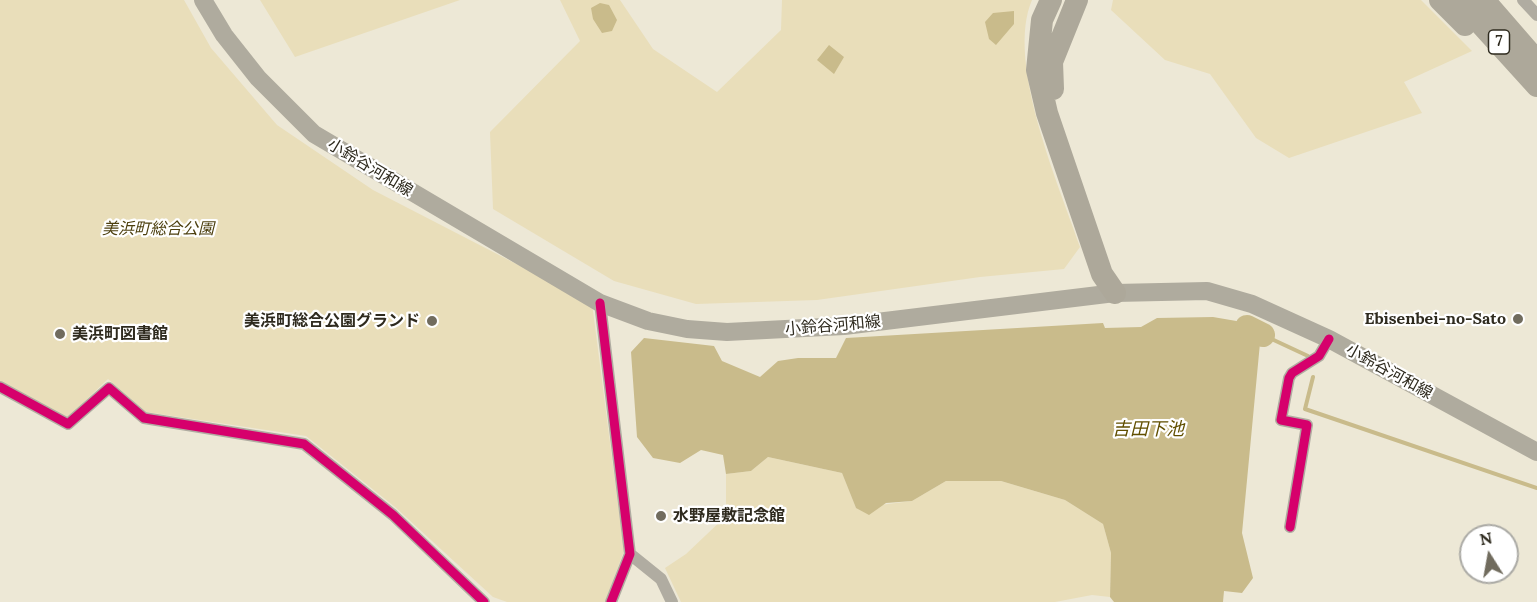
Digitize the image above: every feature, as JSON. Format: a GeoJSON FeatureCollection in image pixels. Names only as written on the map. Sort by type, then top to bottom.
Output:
{"type":"FeatureCollection","features":[{"type":"Feature","properties":{"kind":"highway"},"geometry":{"type":"LineString","coordinates":[[1051,0],[1042,20],[1036,70],[1047,113],[1102,274],[1115,293]]}},
{"type":"Feature","properties":{"kind":"highway"},"geometry":{"type":"LineString","coordinates":[[1077,0],[1052,63],[1053,93],[1115,268],[1115,293]]}},
{"type":"Feature","properties":{"kind":"highway"},"geometry":{"type":"LineString","coordinates":[[1440,0],[1504,65],[1530,64]]}},
{"type":"Feature","properties":{"kind":"highway","name":"7"},"geometry":{"type":"LineString","coordinates":[[1459,0],[1530,64]]}},
{"type":"Feature","properties":{"kind":"highway","name":"7"},"geometry":{"type":"LineString","coordinates":[[1484,0],[1530,64],[1537,86]]}},
{"type":"Feature","properties":{"kind":"main road","name":"小鈴谷河和線"},"geometry":{"type":"LineString","coordinates":[[203,0],[224,35],[258,78],[314,134],[600,303],[648,321],[687,329],[727,332],[844,326],[1115,293],[1207,291],[1252,304],[1329,339],[1537,452]]}},
{"type":"Feature","properties":{"kind":"street"},"geometry":{"type":"LineString","coordinates":[[1523,0],[1537,15]]}},
{"type":"Feature","properties":{"kind":"street"},"geometry":{"type":"LineString","coordinates":[[600,303],[630,554],[611,602]]}},
{"type":"Feature","properties":{"kind":"street"},"geometry":{"type":"LineString","coordinates":[[1290,527],[1307,425],[1281,420],[1287,383],[1292,373],[1319,357],[1329,339]]}},
{"type":"Feature","properties":{"kind":"street"},"geometry":{"type":"LineString","coordinates":[[0,387],[68,424],[109,388],[144,418],[304,444],[393,515],[484,602]]}},
{"type":"Feature","properties":{"kind":"street"},"geometry":{"type":"LineString","coordinates":[[630,554],[661,579],[672,602]]}},
{"type":"Feature","properties":{"kind":"green space","name":"美浜町総合公園"},"geometry":{"type":"Polygon","coordinates":[[[0,0],[184,0],[211,48],[277,125],[373,190],[592,303],[624,551],[605,602],[507,602],[493,597],[395,507],[306,436],[146,412],[108,379],[67,418],[0,381],[0,0]]]}},
{"type":"Feature","properties":{"kind":"green space"},"geometry":{"type":"Polygon","coordinates":[[[260,0],[460,0],[295,57],[260,0]]]}},
{"type":"Feature","properties":{"kind":"green space"},"geometry":{"type":"Polygon","coordinates":[[[560,0],[620,0],[653,49],[717,92],[781,30],[782,0],[1032,0],[1025,26],[1025,56],[1030,89],[1048,158],[1080,247],[1064,269],[980,277],[817,300],[696,304],[614,281],[493,209],[490,132],[580,41],[560,0]]]}},
{"type":"Feature","properties":{"kind":"green space"},"geometry":{"type":"Polygon","coordinates":[[[1113,0],[1421,0],[1472,51],[1404,82],[1422,113],[1289,158],[1256,138],[1210,74],[1165,60],[1111,10],[1113,0]]]}},
{"type":"Feature","properties":{"kind":"green space"},"geometry":{"type":"Polygon","coordinates":[[[768,457],[842,473],[856,508],[912,501],[946,481],[1001,481],[1065,500],[1103,524],[1111,553],[1110,597],[1092,595],[1055,602],[681,602],[665,568],[686,554],[726,516],[726,474],[751,471],[768,457]]]}},
{"type":"Feature","properties":{"kind":"water"},"geometry":{"type":"Polygon","coordinates":[[[600,3],[609,5],[617,20],[612,31],[602,33],[593,19],[591,8],[600,3]]]}},
{"type":"Feature","properties":{"kind":"water"},"geometry":{"type":"Polygon","coordinates":[[[1014,11],[1014,24],[996,45],[989,39],[985,22],[993,13],[1014,11]]]}},
{"type":"Feature","properties":{"kind":"water"},"geometry":{"type":"Polygon","coordinates":[[[829,45],[844,57],[834,74],[817,60],[829,45]]]}},
{"type":"Feature","properties":{"kind":"water","name":"吉田下池"},"geometry":{"type":"Polygon","coordinates":[[[1213,317],[1248,323],[1245,331],[1260,343],[1242,533],[1253,578],[1242,593],[1224,591],[1223,602],[1114,602],[1110,597],[1111,553],[1103,524],[1065,500],[1001,481],[946,481],[912,501],[886,503],[869,515],[856,508],[842,473],[768,457],[751,471],[726,474],[723,455],[701,450],[680,463],[653,458],[637,437],[631,352],[644,338],[714,346],[722,361],[760,377],[778,361],[798,358],[836,358],[846,338],[1103,323],[1105,328],[1141,327],[1157,318],[1213,317]]]}},
{"type":"Feature","properties":{"kind":"waterway"},"geometry":{"type":"LineString","coordinates":[[1247,327],[1263,335]]}},
{"type":"Feature","properties":{"kind":"waterway"},"geometry":{"type":"LineString","coordinates":[[1263,335],[1308,356]]}},
{"type":"Feature","properties":{"kind":"waterway"},"geometry":{"type":"LineString","coordinates":[[1313,377],[1305,409],[1537,488]]}},
{"type":"Feature","properties":{"kind":"cycle path"},"geometry":{"type":"LineString","coordinates":[[600,303],[630,554],[611,602]]}},
{"type":"Feature","properties":{"kind":"cycle path"},"geometry":{"type":"LineString","coordinates":[[1290,527],[1307,425],[1281,420],[1289,378],[1292,373],[1319,356],[1329,339]]}},
{"type":"Feature","properties":{"kind":"cycle path"},"geometry":{"type":"LineString","coordinates":[[0,387],[68,424],[109,388],[144,418],[304,444],[393,515],[484,602]]}},
{"type":"Feature","properties":{"kind":"place","name":"Ebisenbei-no-Sato"},"geometry":{"type":"Point","coordinates":[1518,319]}},
{"type":"Feature","properties":{"kind":"place","name":"美浜町総合公園グランド"},"geometry":{"type":"Point","coordinates":[432,321]}},
{"type":"Feature","properties":{"kind":"place","name":"美浜町図書館"},"geometry":{"type":"Point","coordinates":[60,334]}},
{"type":"Feature","properties":{"kind":"place","name":"水野屋敷記念館"},"geometry":{"type":"Point","coordinates":[661,516]}}]}
